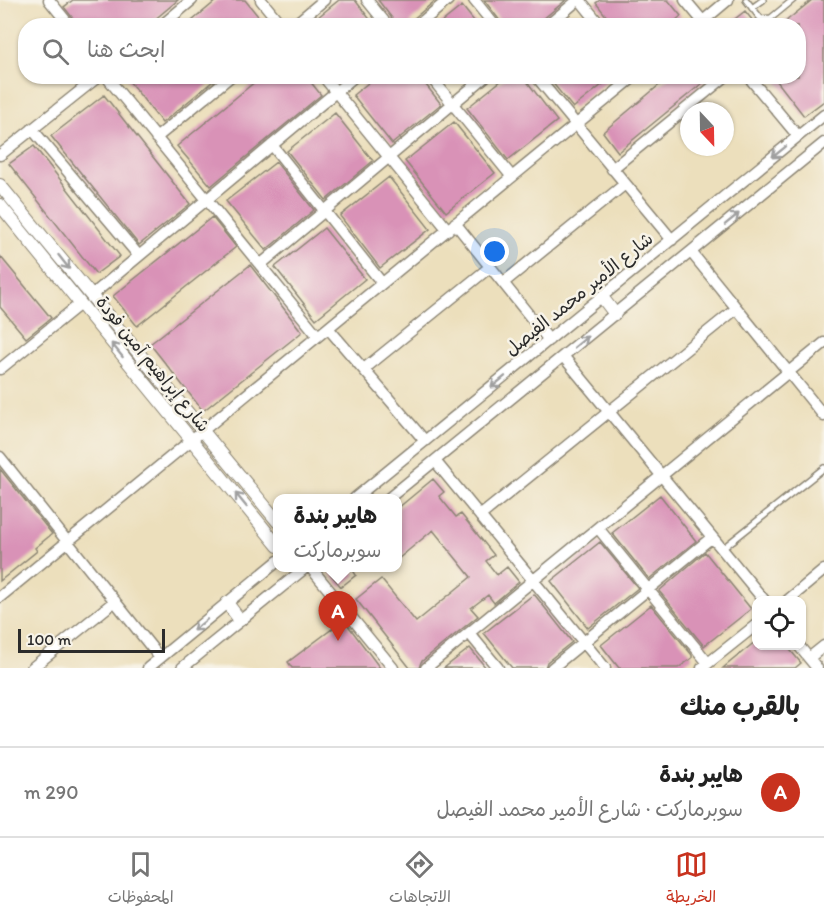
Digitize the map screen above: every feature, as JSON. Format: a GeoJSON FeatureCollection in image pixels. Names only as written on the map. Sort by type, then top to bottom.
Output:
{"type":"FeatureCollection","features":[{"type":"Feature","properties":{"kind":"street"},"geometry":{"type":"LineString","coordinates":[[49,0],[64,18]]}},
{"type":"Feature","properties":{"kind":"street"},"geometry":{"type":"LineString","coordinates":[[171,18],[192,0]]}},
{"type":"Feature","properties":{"kind":"street"},"geometry":{"type":"LineString","coordinates":[[261,0],[276,18]]}},
{"type":"Feature","properties":{"kind":"street"},"geometry":{"type":"LineString","coordinates":[[303,18],[324,0]]}},
{"type":"Feature","properties":{"kind":"street"},"geometry":{"type":"LineString","coordinates":[[367,0],[382,18]]}},
{"type":"Feature","properties":{"kind":"street"},"geometry":{"type":"LineString","coordinates":[[427,18],[448,0]]}},
{"type":"Feature","properties":{"kind":"street"},"geometry":{"type":"LineString","coordinates":[[474,0],[489,18]]}},
{"type":"Feature","properties":{"kind":"street"},"geometry":{"type":"LineString","coordinates":[[558,18],[579,0],[594,18]]}},
{"type":"Feature","properties":{"kind":"street"},"geometry":{"type":"LineString","coordinates":[[685,0],[698,18]]}},
{"type":"Feature","properties":{"kind":"street"},"geometry":{"type":"LineString","coordinates":[[708,18],[728,0]]}},
{"type":"Feature","properties":{"kind":"street"},"geometry":{"type":"LineString","coordinates":[[0,155],[89,84]]}},
{"type":"Feature","properties":{"kind":"street"},"geometry":{"type":"LineString","coordinates":[[112,84],[318,336]]}},
{"type":"Feature","properties":{"kind":"street"},"geometry":{"type":"LineString","coordinates":[[156,138],[221,84]]}},
{"type":"Feature","properties":{"kind":"street"},"geometry":{"type":"LineString","coordinates":[[330,84],[389,158],[490,267],[549,340]]}},
{"type":"Feature","properties":{"kind":"street"},"geometry":{"type":"LineString","coordinates":[[91,296],[346,84]]}},
{"type":"Feature","properties":{"kind":"street"},"geometry":{"type":"LineString","coordinates":[[436,84],[512,177]]}},
{"type":"Feature","properties":{"kind":"street"},"geometry":{"type":"LineString","coordinates":[[260,265],[477,84]]}},
{"type":"Feature","properties":{"kind":"street"},"geometry":{"type":"LineString","coordinates":[[543,84],[672,240]]}},
{"type":"Feature","properties":{"kind":"street"},"geometry":{"type":"LineString","coordinates":[[0,597],[625,84]]}},
{"type":"Feature","properties":{"kind":"street"},"geometry":{"type":"LineString","coordinates":[[612,169],[716,84]]}},
{"type":"Feature","properties":{"kind":"street"},"geometry":{"type":"LineString","coordinates":[[755,84],[798,136]]}},
{"type":"Feature","properties":{"kind":"street","name":"شارع الأمير محمد الفيصل"},"geometry":{"type":"LineString","coordinates":[[360,494],[824,115]]}},
{"type":"Feature","properties":{"kind":"street"},"geometry":{"type":"LineString","coordinates":[[32,129],[139,256]]}},
{"type":"Feature","properties":{"kind":"street"},"geometry":{"type":"LineString","coordinates":[[272,145],[382,283]]}},
{"type":"Feature","properties":{"kind":"street"},"geometry":{"type":"LineString","coordinates":[[394,494],[691,252],[822,150]]}},
{"type":"Feature","properties":{"kind":"street"},"geometry":{"type":"LineString","coordinates":[[503,283],[625,184]]}},
{"type":"Feature","properties":{"kind":"street","name":"شارع إبراهيم آمين فودة"},"geometry":{"type":"LineString","coordinates":[[0,185],[273,516]]}},
{"type":"Feature","properties":{"kind":"street","name":"شارع إبراهيم آمين فودة"},"geometry":{"type":"LineString","coordinates":[[0,206],[273,540]]}},
{"type":"Feature","properties":{"kind":"street"},"geometry":{"type":"LineString","coordinates":[[33,245],[43,236]]}},
{"type":"Feature","properties":{"kind":"street"},"geometry":{"type":"LineString","coordinates":[[691,252],[824,416]]}},
{"type":"Feature","properties":{"kind":"street"},"geometry":{"type":"LineString","coordinates":[[364,369],[490,267]]}},
{"type":"Feature","properties":{"kind":"street"},"geometry":{"type":"LineString","coordinates":[[602,297],[615,314]]}},
{"type":"Feature","properties":{"kind":"street"},"geometry":{"type":"LineString","coordinates":[[0,369],[80,304]]}},
{"type":"Feature","properties":{"kind":"street"},"geometry":{"type":"LineString","coordinates":[[480,516],[736,309]]}},
{"type":"Feature","properties":{"kind":"street"},"geometry":{"type":"LineString","coordinates":[[328,328],[425,441]]}},
{"type":"Feature","properties":{"kind":"street"},"geometry":{"type":"LineString","coordinates":[[426,668],[824,344]]}},
{"type":"Feature","properties":{"kind":"street"},"geometry":{"type":"LineString","coordinates":[[563,356],[761,596]]}},
{"type":"Feature","properties":{"kind":"street"},"geometry":{"type":"LineString","coordinates":[[0,457],[160,658]]}},
{"type":"Feature","properties":{"kind":"street"},"geometry":{"type":"LineString","coordinates":[[435,461],[605,668]]}},
{"type":"Feature","properties":{"kind":"street"},"geometry":{"type":"LineString","coordinates":[[221,477],[232,467]]}},
{"type":"Feature","properties":{"kind":"street"},"geometry":{"type":"LineString","coordinates":[[598,528],[705,665],[752,629]]}},
{"type":"Feature","properties":{"kind":"street"},"geometry":{"type":"LineString","coordinates":[[552,668],[711,538]]}},
{"type":"Feature","properties":{"kind":"street"},"geometry":{"type":"LineString","coordinates":[[148,668],[273,565]]}},
{"type":"Feature","properties":{"kind":"street"},"geometry":{"type":"LineString","coordinates":[[793,596],[824,570]]}},
{"type":"Feature","properties":{"kind":"street"},"geometry":{"type":"LineString","coordinates":[[182,668],[299,572]]}},
{"type":"Feature","properties":{"kind":"street"},"geometry":{"type":"LineString","coordinates":[[315,572],[393,668]]}},
{"type":"Feature","properties":{"kind":"street"},"geometry":{"type":"LineString","coordinates":[[32,668],[115,601]]}},
{"type":"Feature","properties":{"kind":"street"},"geometry":{"type":"LineString","coordinates":[[227,603],[240,620]]}},
{"type":"Feature","properties":{"kind":"street"},"geometry":{"type":"LineString","coordinates":[[469,633],[498,668]]}},
{"type":"Feature","properties":{"kind":"street"},"geometry":{"type":"LineString","coordinates":[[809,658],[824,646]]}},
{"type":"Feature","properties":{"kind":"street"},"geometry":{"type":"LineString","coordinates":[[803,650],[817,668]]}},
{"type":"Feature","properties":{"kind":"lane"},"geometry":{"type":"LineString","coordinates":[[746,0],[760,18]]}},
{"type":"Feature","properties":{"kind":"lane"},"geometry":{"type":"LineString","coordinates":[[753,8],[763,0]]}},
{"type":"Feature","properties":{"kind":"lane"},"geometry":{"type":"LineString","coordinates":[[768,18],[793,0]]}},
{"type":"Feature","properties":{"kind":"lane"},"geometry":{"type":"LineString","coordinates":[[721,549],[824,468]]}},
{"type":"Feature","properties":{"kind":"building"},"geometry":{"type":"Polygon","coordinates":[[[73,0],[178,0],[157,18],[73,18],[64,7],[73,0]]]}},
{"type":"Feature","properties":{"kind":"building"},"geometry":{"type":"Polygon","coordinates":[[[217,0],[245,0],[260,18],[196,18],[217,0]]]}},
{"type":"Feature","properties":{"kind":"building"},"geometry":{"type":"Polygon","coordinates":[[[339,0],[355,0],[369,18],[317,18],[339,0]]]}},
{"type":"Feature","properties":{"kind":"building"},"geometry":{"type":"Polygon","coordinates":[[[378,0],[436,0],[414,18],[392,18],[378,0]]]}},
{"type":"Feature","properties":{"kind":"building"},"geometry":{"type":"Polygon","coordinates":[[[484,0],[566,0],[544,18],[498,18],[484,0]]]}},
{"type":"Feature","properties":{"kind":"building"},"geometry":{"type":"Polygon","coordinates":[[[600,0],[668,0],[681,16],[679,18],[608,18],[596,3],[600,0]]]}},
{"type":"Feature","properties":{"kind":"building"},"geometry":{"type":"Polygon","coordinates":[[[812,0],[824,0],[824,101],[804,116],[779,84],[806,84],[806,18],[790,18],[812,0]]]}},
{"type":"Feature","properties":{"kind":"building"},"geometry":{"type":"Polygon","coordinates":[[[462,6],[472,18],[447,18],[462,6]]]}},
{"type":"Feature","properties":{"kind":"building"},"geometry":{"type":"Polygon","coordinates":[[[745,11],[751,18],[736,18],[745,11]]]}},
{"type":"Feature","properties":{"kind":"building"},"geometry":{"type":"Polygon","coordinates":[[[131,84],[209,84],[162,123],[131,84]]]}},
{"type":"Feature","properties":{"kind":"building"},"geometry":{"type":"Polygon","coordinates":[[[252,84],[312,84],[321,95],[211,186],[177,146],[252,84]]]}},
{"type":"Feature","properties":{"kind":"building"},"geometry":{"type":"Polygon","coordinates":[[[367,84],[425,84],[441,104],[392,144],[353,95],[367,84]]]}},
{"type":"Feature","properties":{"kind":"building"},"geometry":{"type":"Polygon","coordinates":[[[497,84],[529,84],[557,121],[508,160],[467,108],[497,84]]]}},
{"type":"Feature","properties":{"kind":"building"},"geometry":{"type":"Polygon","coordinates":[[[554,84],[603,84],[573,108],[554,84]]]}},
{"type":"Feature","properties":{"kind":"building"},"geometry":{"type":"Polygon","coordinates":[[[660,84],[701,84],[618,152],[603,132],[660,84]]]}},
{"type":"Feature","properties":{"kind":"building"},"geometry":{"type":"Polygon","coordinates":[[[104,95],[190,204],[139,245],[51,136],[104,95]]]}},
{"type":"Feature","properties":{"kind":"building"},"geometry":{"type":"Polygon","coordinates":[[[335,113],[373,161],[326,200],[287,151],[335,113]]]}},
{"type":"Feature","properties":{"kind":"building"},"geometry":{"type":"Polygon","coordinates":[[[454,122],[495,173],[446,212],[405,161],[454,122]]]}},
{"type":"Feature","properties":{"kind":"building"},"geometry":{"type":"Polygon","coordinates":[[[34,146],[120,256],[96,274],[9,164],[34,146]]]}},
{"type":"Feature","properties":{"kind":"building"},"geometry":{"type":"Polygon","coordinates":[[[276,162],[314,210],[266,250],[226,201],[276,162]]]}},
{"type":"Feature","properties":{"kind":"building"},"geometry":{"type":"Polygon","coordinates":[[[389,177],[430,229],[380,268],[340,216],[389,177]]]}},
{"type":"Feature","properties":{"kind":"building"},"geometry":{"type":"Polygon","coordinates":[[[212,217],[236,247],[137,326],[113,296],[212,217]]]}},
{"type":"Feature","properties":{"kind":"building"},"geometry":{"type":"Polygon","coordinates":[[[324,228],[365,279],[316,319],[275,267],[324,228]]]}},
{"type":"Feature","properties":{"kind":"building"},"geometry":{"type":"Polygon","coordinates":[[[0,256],[51,318],[26,338],[0,307],[0,256]]]}},
{"type":"Feature","properties":{"kind":"building"},"geometry":{"type":"Polygon","coordinates":[[[250,265],[302,332],[203,411],[150,344],[250,265]]]}},
{"type":"Feature","properties":{"kind":"building"},"geometry":{"type":"Polygon","coordinates":[[[0,469],[52,534],[35,548],[37,551],[0,581],[0,469]]]}},
{"type":"Feature","properties":{"kind":"building"},"geometry":{"type":"Polygon","coordinates":[[[433,479],[444,492],[439,496],[456,517],[461,514],[494,555],[486,561],[497,575],[507,567],[519,582],[494,603],[488,595],[471,608],[478,616],[421,662],[419,668],[410,668],[356,599],[381,579],[416,622],[471,577],[433,530],[402,556],[402,505],[433,479]]]}},
{"type":"Feature","properties":{"kind":"building"},"geometry":{"type":"Polygon","coordinates":[[[660,495],[696,541],[649,579],[612,533],[660,495]]]}},
{"type":"Feature","properties":{"kind":"building"},"geometry":{"type":"Polygon","coordinates":[[[600,542],[638,588],[588,628],[551,581],[600,542]]]}},
{"type":"Feature","properties":{"kind":"building"},"geometry":{"type":"Polygon","coordinates":[[[705,552],[751,609],[704,646],[659,591],[705,552]]]}},
{"type":"Feature","properties":{"kind":"building"},"geometry":{"type":"Polygon","coordinates":[[[329,572],[354,572],[356,575],[341,587],[329,572]]]}},
{"type":"Feature","properties":{"kind":"building"},"geometry":{"type":"Polygon","coordinates":[[[534,594],[572,642],[547,662],[545,668],[512,668],[484,633],[534,594]]]}},
{"type":"Feature","properties":{"kind":"building"},"geometry":{"type":"Polygon","coordinates":[[[651,605],[692,655],[692,658],[678,668],[619,668],[601,645],[651,605]]]}},
{"type":"Feature","properties":{"kind":"building"},"geometry":{"type":"Polygon","coordinates":[[[344,620],[380,668],[292,668],[288,662],[344,620]]]}},
{"type":"Feature","properties":{"kind":"building"},"geometry":{"type":"Polygon","coordinates":[[[752,644],[752,650],[790,650],[801,663],[795,668],[723,668],[752,644]]]}},
{"type":"Feature","properties":{"kind":"building"},"geometry":{"type":"Polygon","coordinates":[[[470,648],[486,668],[444,668],[470,648]]]}},
{"type":"Feature","properties":{"kind":"place","name":"هايبر بندة"},"geometry":{"type":"Point","coordinates":[338,641]}}]}
